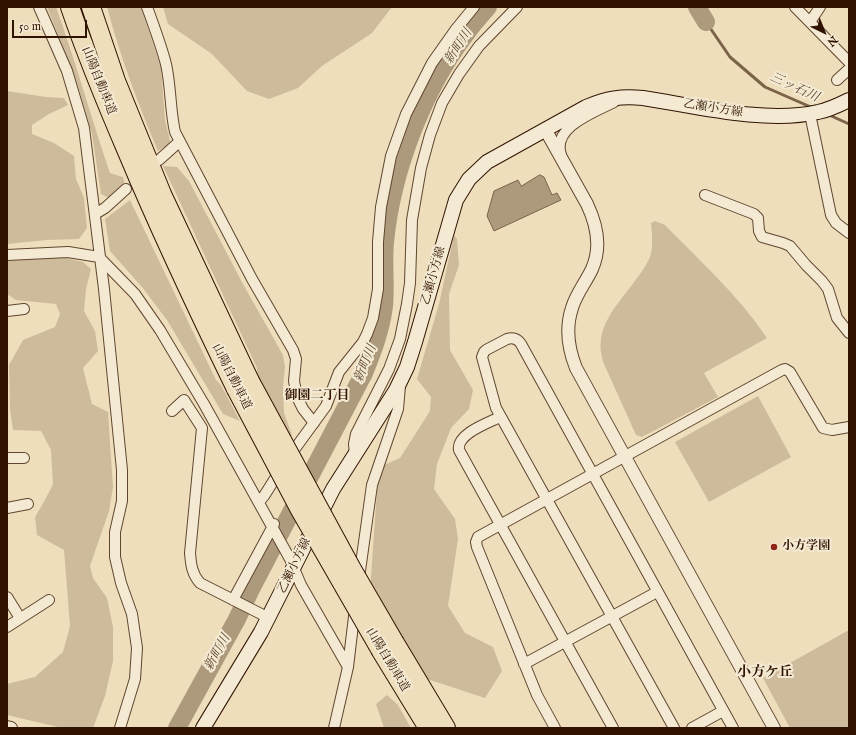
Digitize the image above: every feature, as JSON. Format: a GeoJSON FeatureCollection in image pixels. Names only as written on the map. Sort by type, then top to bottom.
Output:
{"type":"FeatureCollection","features":[{"type":"Feature","properties":{"kind":"highway","name":"山陽自動車道"},"geometry":{"type":"LineString","coordinates":[[70,7],[99,86],[158,226],[207,330],[243,385],[446,728]]}},
{"type":"Feature","properties":{"kind":"highway","name":"山陽自動車道"},"geometry":{"type":"LineString","coordinates":[[91,7],[116,81],[162,194],[193,262],[243,385],[300,510],[338,578],[428,728]]}},
{"type":"Feature","properties":{"kind":"main road","name":"乙瀬小方線"},"geometry":{"type":"LineString","coordinates":[[203,728],[247,657],[292,563],[333,489],[383,412],[400,382],[407,367],[415,342],[452,211],[462,189],[473,174],[487,162],[545,129],[600,101],[621,97],[643,98],[744,114],[784,116],[810,114],[834,107],[849,100]]}},
{"type":"Feature","properties":{"kind":"street"},"geometry":{"type":"LineString","coordinates":[[39,7],[66,71],[84,128],[95,214],[122,470],[122,501],[115,532],[115,557],[121,583],[132,614],[137,648],[134,679],[120,728]]}},
{"type":"Feature","properties":{"kind":"street"},"geometry":{"type":"LineString","coordinates":[[148,7],[166,64],[170,85],[171,113],[174,132],[252,279],[293,350],[296,359],[294,381],[297,397],[302,409],[314,423]]}},
{"type":"Feature","properties":{"kind":"street"},"geometry":{"type":"LineString","coordinates":[[259,502],[286,461],[326,406],[339,372],[363,342],[373,318],[378,289],[378,242],[381,207],[391,156],[406,114],[432,63],[474,7]]}},
{"type":"Feature","properties":{"kind":"street"},"geometry":{"type":"LineString","coordinates":[[356,455],[354,444],[356,434],[389,369],[403,325],[410,283],[412,220],[421,168],[430,135],[442,103],[459,74],[479,46],[517,7]]}},
{"type":"Feature","properties":{"kind":"street"},"geometry":{"type":"LineString","coordinates":[[795,7],[849,62]]}},
{"type":"Feature","properties":{"kind":"street"},"geometry":{"type":"LineString","coordinates":[[810,22],[820,7]]}},
{"type":"Feature","properties":{"kind":"street"},"geometry":{"type":"LineString","coordinates":[[837,80],[849,69]]}},
{"type":"Feature","properties":{"kind":"street"},"geometry":{"type":"LineString","coordinates":[[562,160],[559,144],[566,129],[623,99],[633,97],[643,98]]}},
{"type":"Feature","properties":{"kind":"street"},"geometry":{"type":"LineString","coordinates":[[810,114],[831,215],[836,223],[849,233]]}},
{"type":"Feature","properties":{"kind":"street"},"geometry":{"type":"LineString","coordinates":[[545,129],[593,216],[597,229],[598,242],[592,269],[572,306],[568,322],[570,353],[576,368],[774,728]]}},
{"type":"Feature","properties":{"kind":"street"},"geometry":{"type":"LineString","coordinates":[[159,160],[179,142]]}},
{"type":"Feature","properties":{"kind":"street"},"geometry":{"type":"LineString","coordinates":[[95,214],[105,208],[126,189]]}},
{"type":"Feature","properties":{"kind":"street"},"geometry":{"type":"LineString","coordinates":[[705,195],[754,214],[758,218],[759,231],[762,237],[790,246],[806,266],[825,285],[830,294],[836,318],[849,333]]}},
{"type":"Feature","properties":{"kind":"street"},"geometry":{"type":"LineString","coordinates":[[7,255],[68,252],[99,257],[135,294],[160,330],[274,526],[301,585],[348,667]]}},
{"type":"Feature","properties":{"kind":"street"},"geometry":{"type":"LineString","coordinates":[[7,311],[24,309]]}},
{"type":"Feature","properties":{"kind":"street"},"geometry":{"type":"LineString","coordinates":[[674,728],[496,408],[482,357],[486,350],[507,339],[514,338],[521,344],[733,728]]}},
{"type":"Feature","properties":{"kind":"street"},"geometry":{"type":"LineString","coordinates":[[555,728],[537,696],[476,546],[477,540],[480,536],[785,369],[790,372],[823,428],[832,430],[849,427]]}},
{"type":"Feature","properties":{"kind":"street"},"geometry":{"type":"LineString","coordinates":[[334,728],[348,667],[372,485],[398,409],[400,382]]}},
{"type":"Feature","properties":{"kind":"street"},"geometry":{"type":"LineString","coordinates":[[172,411],[184,400],[202,428],[190,553],[192,570],[195,578],[200,583],[266,616]]}},
{"type":"Feature","properties":{"kind":"street"},"geometry":{"type":"LineString","coordinates":[[500,417],[464,436],[458,449],[613,728]]}},
{"type":"Feature","properties":{"kind":"street"},"geometry":{"type":"LineString","coordinates":[[7,458],[24,458]]}},
{"type":"Feature","properties":{"kind":"street"},"geometry":{"type":"LineString","coordinates":[[7,508],[28,504]]}},
{"type":"Feature","properties":{"kind":"street"},"geometry":{"type":"LineString","coordinates":[[235,601],[274,526]]}},
{"type":"Feature","properties":{"kind":"street"},"geometry":{"type":"LineString","coordinates":[[524,664],[657,592]]}},
{"type":"Feature","properties":{"kind":"street"},"geometry":{"type":"LineString","coordinates":[[7,597],[20,618]]}},
{"type":"Feature","properties":{"kind":"street"},"geometry":{"type":"LineString","coordinates":[[7,627],[50,600]]}},
{"type":"Feature","properties":{"kind":"street"},"geometry":{"type":"LineString","coordinates":[[692,728],[723,711]]}},
{"type":"Feature","properties":{"kind":"street"},"geometry":{"type":"LineString","coordinates":[[7,727],[11,728]]}},
{"type":"Feature","properties":{"kind":"shaded area"},"geometry":{"type":"Polygon","coordinates":[[[47,7],[56,7],[110,173],[123,177],[125,185],[109,198],[101,194],[92,134],[78,86],[47,7]]]}},
{"type":"Feature","properties":{"kind":"shaded area"},"geometry":{"type":"Polygon","coordinates":[[[107,7],[141,7],[161,67],[165,120],[170,141],[168,145],[158,151],[130,80],[107,7]]]}},
{"type":"Feature","properties":{"kind":"shaded area"},"geometry":{"type":"Polygon","coordinates":[[[163,7],[392,7],[372,33],[322,66],[298,88],[269,99],[247,91],[212,54],[168,24],[163,7]]]}},
{"type":"Feature","properties":{"kind":"shaded area"},"geometry":{"type":"Polygon","coordinates":[[[7,91],[46,97],[64,98],[68,105],[49,114],[32,125],[32,134],[54,143],[74,156],[76,179],[84,198],[87,228],[79,239],[47,240],[7,244],[7,91]]]}},
{"type":"Feature","properties":{"kind":"shaded area"},"geometry":{"type":"Polygon","coordinates":[[[163,166],[177,167],[189,181],[243,284],[283,355],[285,367],[283,387],[284,413],[292,435],[290,437],[257,375],[257,368],[163,166]]]}},
{"type":"Feature","properties":{"kind":"shaded area"},"geometry":{"type":"Polygon","coordinates":[[[540,175],[544,177],[552,195],[557,193],[561,200],[494,231],[487,216],[494,191],[518,180],[521,186],[540,175]]]}},
{"type":"Feature","properties":{"kind":"shaded area"},"geometry":{"type":"Polygon","coordinates":[[[130,200],[216,380],[221,385],[240,421],[223,414],[167,320],[142,287],[110,251],[105,219],[130,200]]]}},
{"type":"Feature","properties":{"kind":"shaded area"},"geometry":{"type":"Polygon","coordinates":[[[655,221],[665,225],[719,280],[744,308],[767,338],[704,373],[718,397],[642,437],[636,435],[604,364],[601,351],[601,339],[608,318],[641,272],[651,254],[651,223],[655,221]]]}},
{"type":"Feature","properties":{"kind":"shaded area"},"geometry":{"type":"Polygon","coordinates":[[[454,235],[457,239],[459,265],[449,294],[450,350],[473,390],[469,409],[451,428],[437,464],[434,489],[455,519],[458,539],[448,606],[465,633],[493,647],[502,671],[485,698],[424,678],[370,591],[377,490],[384,465],[400,458],[430,411],[431,397],[417,379],[439,304],[454,235]]]}},
{"type":"Feature","properties":{"kind":"shaded area"},"geometry":{"type":"Polygon","coordinates":[[[63,257],[83,262],[91,269],[86,289],[84,311],[95,331],[98,351],[83,368],[92,404],[108,412],[113,487],[109,511],[90,566],[93,578],[107,598],[113,627],[113,661],[105,696],[93,728],[62,728],[7,715],[7,684],[35,677],[63,652],[70,626],[64,550],[37,535],[35,517],[53,484],[51,450],[41,431],[13,430],[10,410],[9,365],[23,340],[55,327],[60,314],[56,304],[16,300],[7,294],[7,261],[18,259],[63,257]]]}},
{"type":"Feature","properties":{"kind":"shaded area"},"geometry":{"type":"Polygon","coordinates":[[[758,396],[791,457],[709,502],[675,442],[758,396]]]}},
{"type":"Feature","properties":{"kind":"shaded area"},"geometry":{"type":"Polygon","coordinates":[[[849,630],[849,728],[790,728],[763,678],[849,630]]]}},
{"type":"Feature","properties":{"kind":"shaded area"},"geometry":{"type":"Polygon","coordinates":[[[387,695],[398,705],[411,728],[384,728],[376,704],[387,695]]]}},
{"type":"Feature","properties":{"kind":"waterway","name":"新町川"},"geometry":{"type":"LineString","coordinates":[[177,728],[237,619],[251,589],[364,373],[383,315],[385,298],[385,242],[394,188],[402,161],[423,107],[435,82],[465,35],[488,7]]}},
{"type":"Feature","properties":{"kind":"waterway","name":"新町川"},"geometry":{"type":"LineString","coordinates":[[697,7],[706,22]]}},
{"type":"Feature","properties":{"kind":"waterway","name":"三ッ石川"},"geometry":{"type":"LineString","coordinates":[[706,22],[730,57],[765,87],[813,108]]}},
{"type":"Feature","properties":{"kind":"waterway","name":"三ッ石川"},"geometry":{"type":"LineString","coordinates":[[827,114],[849,124]]}},
{"type":"Feature","properties":{"kind":"place","name":"小方学園"},"geometry":{"type":"Point","coordinates":[774,547]}},
{"type":"Feature","properties":{"kind":"district","name":"御園二丁目"},"geometry":{"type":"Point","coordinates":[317,396]}},
{"type":"Feature","properties":{"kind":"district","name":"小方ケ丘"},"geometry":{"type":"Point","coordinates":[765,673]}}]}
